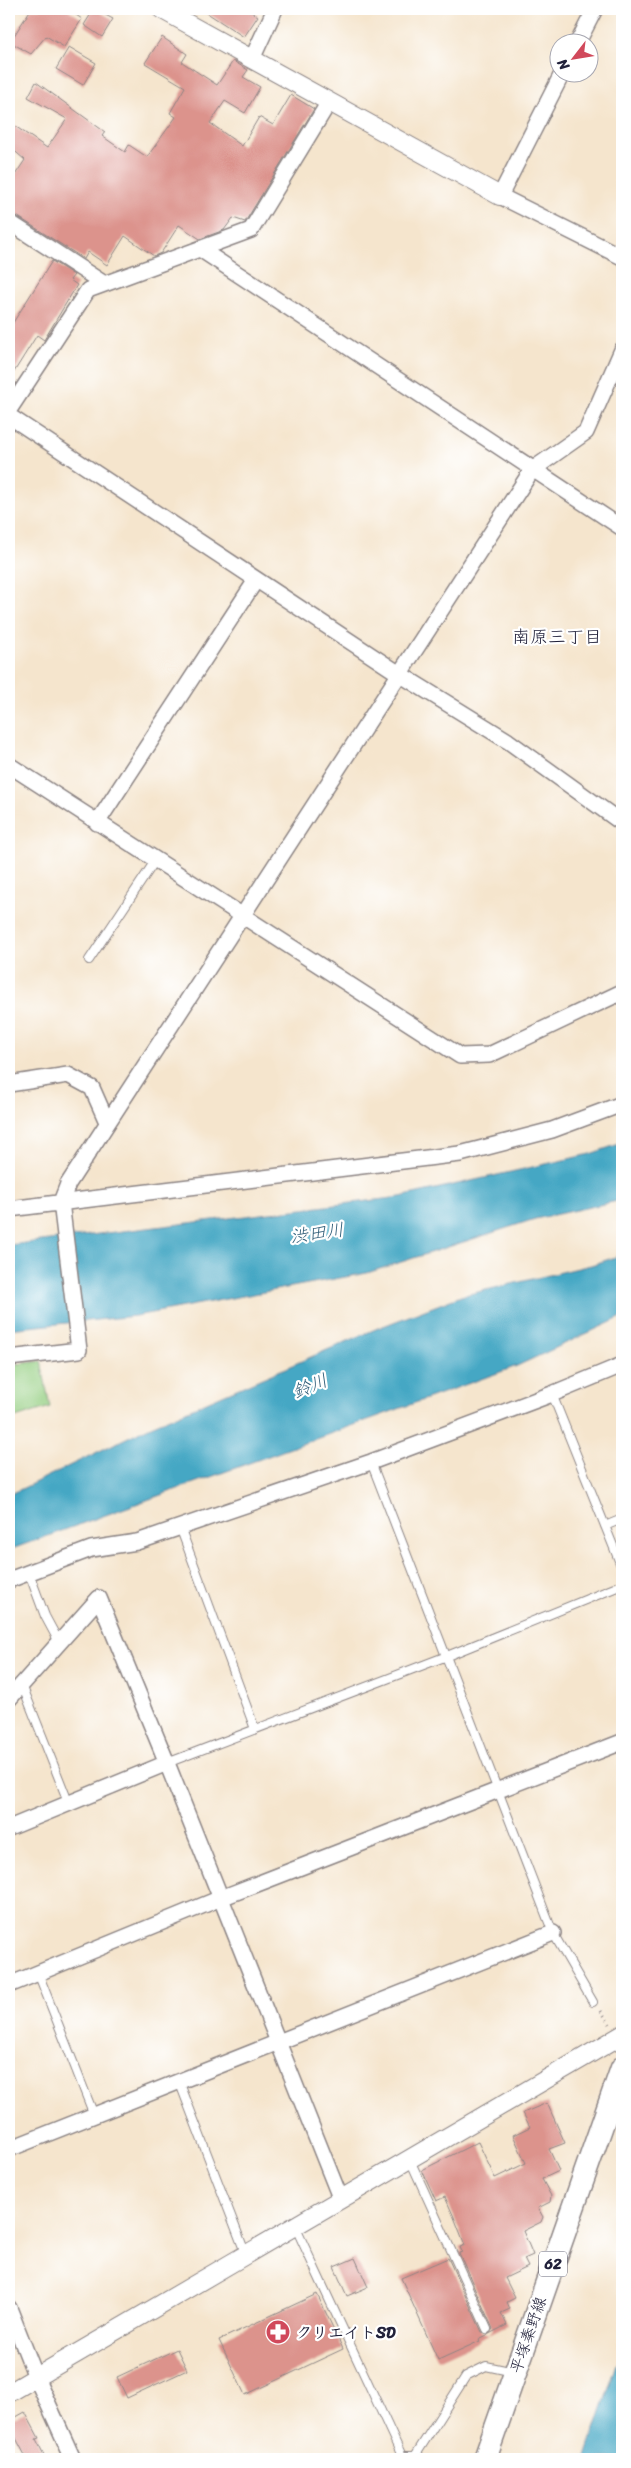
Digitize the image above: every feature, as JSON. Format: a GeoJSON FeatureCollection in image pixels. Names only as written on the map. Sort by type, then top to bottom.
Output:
{"type":"FeatureCollection","features":[{"type":"Feature","properties":{"kind":"main road","name":"平塚秦野線"},"geometry":{"type":"LineString","coordinates":[[484,2459],[622,2068]]}},
{"type":"Feature","properties":{"kind":"street"},"geometry":{"type":"LineString","coordinates":[[161,9],[500,196],[622,257]]}},
{"type":"Feature","properties":{"kind":"street"},"geometry":{"type":"LineString","coordinates":[[252,59],[275,9]]}},
{"type":"Feature","properties":{"kind":"street"},"geometry":{"type":"LineString","coordinates":[[583,32],[595,9]]}},
{"type":"Feature","properties":{"kind":"street"},"geometry":{"type":"LineString","coordinates":[[500,196],[558,82]]}},
{"type":"Feature","properties":{"kind":"street"},"geometry":{"type":"LineString","coordinates":[[9,410],[88,290],[251,230],[330,102]]}},
{"type":"Feature","properties":{"kind":"street"},"geometry":{"type":"LineString","coordinates":[[9,222],[104,283]]}},
{"type":"Feature","properties":{"kind":"street"},"geometry":{"type":"LineString","coordinates":[[200,249],[622,528]]}},
{"type":"Feature","properties":{"kind":"street"},"geometry":{"type":"LineString","coordinates":[[9,1358],[79,1350],[61,1202],[68,1184],[243,918],[398,673],[532,470],[586,432],[622,350]]}},
{"type":"Feature","properties":{"kind":"street"},"geometry":{"type":"LineString","coordinates":[[9,416],[398,673],[508,741],[622,822]]}},
{"type":"Feature","properties":{"kind":"street"},"geometry":{"type":"LineString","coordinates":[[97,822],[256,580]]}},
{"type":"Feature","properties":{"kind":"street"},"geometry":{"type":"LineString","coordinates":[[9,765],[243,918],[460,1056],[489,1055],[622,992]]}},
{"type":"Feature","properties":{"kind":"street"},"geometry":{"type":"LineString","coordinates":[[9,1084],[68,1075],[92,1088],[107,1122]]}},
{"type":"Feature","properties":{"kind":"street"},"geometry":{"type":"LineString","coordinates":[[9,1208],[460,1154],[552,1130],[622,1104]]}},
{"type":"Feature","properties":{"kind":"street"},"geometry":{"type":"LineString","coordinates":[[9,1580],[91,1549],[136,1542],[371,1462],[552,1394],[622,1365]]}},
{"type":"Feature","properties":{"kind":"street"},"geometry":{"type":"LineString","coordinates":[[9,1699],[99,1598],[167,1763],[341,2200]]}},
{"type":"Feature","properties":{"kind":"street"},"geometry":{"type":"LineString","coordinates":[[9,1985],[221,1898],[622,1742]]}},
{"type":"Feature","properties":{"kind":"street"},"geometry":{"type":"LineString","coordinates":[[9,1828],[167,1763]]}},
{"type":"Feature","properties":{"kind":"street"},"geometry":{"type":"LineString","coordinates":[[9,2149],[553,1933]]}},
{"type":"Feature","properties":{"kind":"street"},"geometry":{"type":"LineString","coordinates":[[9,2393],[621,2036]]}},
{"type":"Feature","properties":{"kind":"street"},"geometry":{"type":"LineString","coordinates":[[9,2308],[36,2377],[73,2459]]}},
{"type":"Feature","properties":{"kind":"lane"},"geometry":{"type":"LineString","coordinates":[[89,960],[156,861]]}},
{"type":"Feature","properties":{"kind":"lane"},"geometry":{"type":"LineString","coordinates":[[552,1394],[622,1568]]}},
{"type":"Feature","properties":{"kind":"lane"},"geometry":{"type":"LineString","coordinates":[[371,1462],[499,1789],[553,1933],[593,2002]]}},
{"type":"Feature","properties":{"kind":"lane"},"geometry":{"type":"LineString","coordinates":[[605,1526],[622,1519]]}},
{"type":"Feature","properties":{"kind":"lane"},"geometry":{"type":"LineString","coordinates":[[180,1527],[255,1729]]}},
{"type":"Feature","properties":{"kind":"lane"},"geometry":{"type":"LineString","coordinates":[[29,1574],[45,1616],[59,1642]]}},
{"type":"Feature","properties":{"kind":"lane"},"geometry":{"type":"LineString","coordinates":[[167,1763],[447,1656],[622,1585]]}},
{"type":"Feature","properties":{"kind":"lane"},"geometry":{"type":"LineString","coordinates":[[22,1685],[69,1804]]}},
{"type":"Feature","properties":{"kind":"lane"},"geometry":{"type":"LineString","coordinates":[[38,1973],[94,2115]]}},
{"type":"Feature","properties":{"kind":"lane"},"geometry":{"type":"LineString","coordinates":[[180,2081],[246,2255]]}},
{"type":"Feature","properties":{"kind":"lane"},"geometry":{"type":"LineString","coordinates":[[410,2160],[488,2329]]}},
{"type":"Feature","properties":{"kind":"lane"},"geometry":{"type":"LineString","coordinates":[[295,2226],[402,2456],[415,2456],[466,2376],[486,2366],[516,2372]]}},
{"type":"Feature","properties":{"kind":"path"},"geometry":{"type":"LineString","coordinates":[[593,2002],[621,2036]]}},
{"type":"Feature","properties":{"kind":"green space"},"geometry":{"type":"Polygon","coordinates":[[[41,1361],[50,1407],[9,1420],[9,1365],[41,1361]]]}},
{"type":"Feature","properties":{"kind":"water","name":"渋田川"},"geometry":{"type":"Polygon","coordinates":[[[622,1143],[622,1200],[535,1219],[367,1273],[135,1316],[9,1329],[9,1245],[400,1197],[590,1154],[622,1143]]]}},
{"type":"Feature","properties":{"kind":"water","name":"鈴川"},"geometry":{"type":"Polygon","coordinates":[[[622,1255],[622,1317],[517,1366],[9,1550],[9,1495],[151,1426],[378,1328],[461,1296],[591,1265],[622,1255]]]}},
{"type":"Feature","properties":{"kind":"water"},"geometry":{"type":"Polygon","coordinates":[[[622,2349],[622,2459],[585,2459],[622,2349]]]}},
{"type":"Feature","properties":{"kind":"building"},"geometry":{"type":"Polygon","coordinates":[[[31,9],[67,9],[82,19],[64,47],[46,36],[31,54],[10,42],[31,9]]]}},
{"type":"Feature","properties":{"kind":"building"},"geometry":{"type":"Polygon","coordinates":[[[94,9],[113,19],[102,37],[84,25],[94,9]]]}},
{"type":"Feature","properties":{"kind":"building"},"geometry":{"type":"Polygon","coordinates":[[[201,9],[246,9],[258,16],[244,37],[201,9]]]}},
{"type":"Feature","properties":{"kind":"building"},"geometry":{"type":"Polygon","coordinates":[[[162,37],[187,54],[182,62],[217,85],[233,61],[248,70],[243,77],[260,87],[245,113],[225,101],[210,123],[242,146],[259,117],[273,125],[291,95],[314,109],[245,222],[233,218],[224,230],[200,239],[179,225],[161,253],[154,256],[125,236],[107,265],[88,252],[84,259],[9,211],[9,184],[25,160],[9,146],[9,122],[47,148],[67,119],[28,97],[36,82],[105,132],[102,136],[125,152],[129,145],[147,157],[176,117],[170,113],[185,87],[145,63],[162,37]]]}},
{"type":"Feature","properties":{"kind":"building"},"geometry":{"type":"Polygon","coordinates":[[[69,47],[96,63],[83,85],[56,69],[69,47]]]}},
{"type":"Feature","properties":{"kind":"building"},"geometry":{"type":"Polygon","coordinates":[[[52,261],[74,275],[70,280],[77,285],[44,340],[37,335],[9,380],[9,329],[52,261]]]}},
{"type":"Feature","properties":{"kind":"building"},"geometry":{"type":"Polygon","coordinates":[[[547,2103],[565,2143],[549,2149],[559,2171],[542,2179],[551,2196],[550,2202],[538,2208],[543,2217],[541,2222],[523,2231],[533,2255],[524,2259],[528,2267],[505,2278],[515,2298],[507,2302],[510,2309],[501,2313],[507,2325],[489,2334],[493,2329],[459,2253],[462,2252],[460,2247],[465,2245],[454,2217],[445,2197],[436,2201],[422,2170],[478,2142],[495,2178],[526,2163],[513,2135],[530,2127],[523,2113],[547,2103]]]}},
{"type":"Feature","properties":{"kind":"building"},"geometry":{"type":"Polygon","coordinates":[[[355,2258],[368,2287],[347,2296],[334,2267],[355,2258]]]}},
{"type":"Feature","properties":{"kind":"building"},"geometry":{"type":"Polygon","coordinates":[[[448,2258],[482,2332],[489,2334],[479,2339],[480,2341],[438,2360],[401,2278],[448,2258]]]}},
{"type":"Feature","properties":{"kind":"building"},"geometry":{"type":"Polygon","coordinates":[[[317,2294],[343,2349],[245,2395],[219,2340],[317,2294]]]}},
{"type":"Feature","properties":{"kind":"building"},"geometry":{"type":"Polygon","coordinates":[[[177,2349],[187,2370],[127,2398],[117,2377],[177,2349]]]}},
{"type":"Feature","properties":{"kind":"building"},"geometry":{"type":"Polygon","coordinates":[[[25,2412],[39,2438],[36,2439],[46,2459],[27,2459],[9,2425],[9,2421],[25,2412]]]}},
{"type":"Feature","properties":{"kind":"place","name":"クリエイトSD"},"geometry":{"type":"Point","coordinates":[278,2332]}},
{"type":"Feature","properties":{"kind":"district","name":"南原三丁目"},"geometry":{"type":"Point","coordinates":[557,637]}}]}
